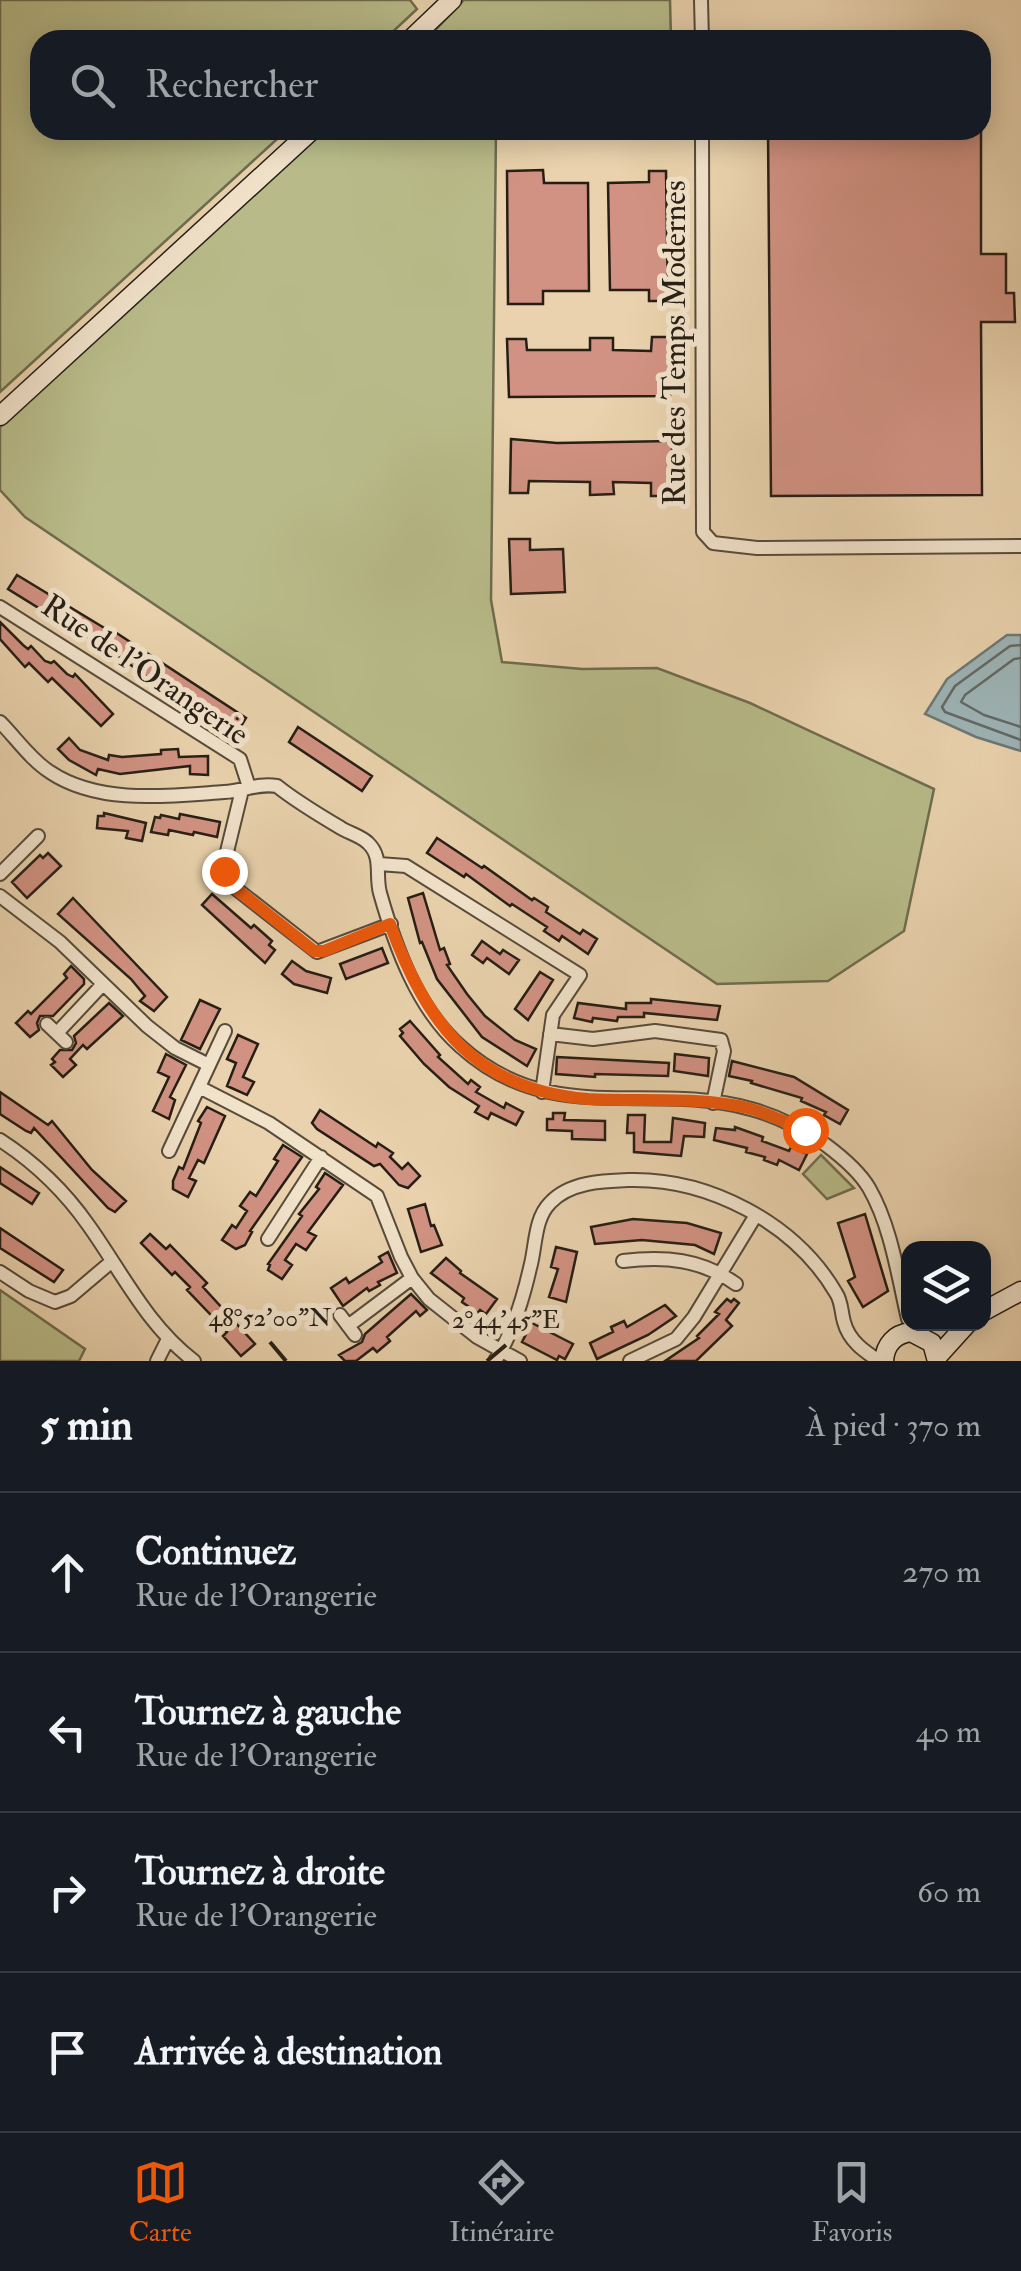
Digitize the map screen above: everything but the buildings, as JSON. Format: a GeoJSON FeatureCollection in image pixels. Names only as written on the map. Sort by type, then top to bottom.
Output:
{"type":"FeatureCollection","features":[{"type":"Feature","properties":{"kind":"main road"},"geometry":{"type":"LineString","coordinates":[[420,30],[452,0]]}},
{"type":"Feature","properties":{"kind":"main road"},"geometry":{"type":"LineString","coordinates":[[0,416],[301,140]]}},
{"type":"Feature","properties":{"kind":"main road"},"geometry":{"type":"LineString","coordinates":[[991,1307],[1021,1291]]}},
{"type":"Feature","properties":{"kind":"main road"},"geometry":{"type":"LineString","coordinates":[[884,1355],[896,1337],[908,1331]]}},
{"type":"Feature","properties":{"kind":"main road"},"geometry":{"type":"LineString","coordinates":[[916,1331],[938,1359],[960,1331]]}},
{"type":"Feature","properties":{"kind":"street"},"geometry":{"type":"LineString","coordinates":[[702,0],[702,30]]}},
{"type":"Feature","properties":{"kind":"street","name":"Rue des Temps Modernes"},"geometry":{"type":"LineString","coordinates":[[702,140],[704,532],[713,543],[757,548],[1021,546]]}},
{"type":"Feature","properties":{"kind":"street","name":"Rue de l'Orangerie"},"geometry":{"type":"LineString","coordinates":[[0,608],[240,759],[245,789],[224,868],[230,884],[314,951],[324,951],[390,924]]}},
{"type":"Feature","properties":{"kind":"street","name":"Rue de l'Orangerie"},"geometry":{"type":"LineString","coordinates":[[0,722],[47,771],[77,786],[108,794],[277,786],[368,843],[379,864],[406,866],[586,979],[553,1015],[542,1092]]}},
{"type":"Feature","properties":{"kind":"street"},"geometry":{"type":"LineString","coordinates":[[0,874],[38,836]]}},
{"type":"Feature","properties":{"kind":"street"},"geometry":{"type":"LineString","coordinates":[[379,864],[378,888],[390,924],[424,1002],[458,1046],[494,1071],[542,1092],[587,1098],[713,1103],[751,1109],[805,1130],[850,1165],[868,1185],[901,1284]]}},
{"type":"Feature","properties":{"kind":"street"},"geometry":{"type":"LineString","coordinates":[[0,896],[60,942],[175,1048],[209,1065]]}},
{"type":"Feature","properties":{"kind":"street"},"geometry":{"type":"LineString","coordinates":[[57,1033],[103,984]]}},
{"type":"Feature","properties":{"kind":"street"},"geometry":{"type":"LineString","coordinates":[[550,1034],[593,1040],[655,1031],[721,1040],[724,1051],[713,1103]]}},
{"type":"Feature","properties":{"kind":"street"},"geometry":{"type":"LineString","coordinates":[[169,1151],[225,1032]]}},
{"type":"Feature","properties":{"kind":"street"},"geometry":{"type":"LineString","coordinates":[[199,1087],[268,1123],[377,1196],[412,1278],[498,1356],[520,1361]]}},
{"type":"Feature","properties":{"kind":"street"},"geometry":{"type":"LineString","coordinates":[[0,1140],[54,1184],[87,1222],[167,1340],[194,1361]]}},
{"type":"Feature","properties":{"kind":"street"},"geometry":{"type":"LineString","coordinates":[[267,1238],[321,1158]]}},
{"type":"Feature","properties":{"kind":"street"},"geometry":{"type":"LineString","coordinates":[[498,1356],[529,1273],[540,1216],[550,1202],[580,1185],[646,1180],[702,1190],[756,1214],[788,1238],[827,1280],[838,1295],[852,1340],[884,1355]]}},
{"type":"Feature","properties":{"kind":"street"},"geometry":{"type":"LineString","coordinates":[[630,1361],[676,1340],[756,1214]]}},
{"type":"Feature","properties":{"kind":"street"},"geometry":{"type":"LineString","coordinates":[[622,1261],[657,1257],[695,1262],[736,1284]]}},
{"type":"Feature","properties":{"kind":"street"},"geometry":{"type":"LineString","coordinates":[[0,1272],[55,1302],[70,1296],[111,1262]]}},
{"type":"Feature","properties":{"kind":"street"},"geometry":{"type":"LineString","coordinates":[[348,1325],[412,1278]]}},
{"type":"Feature","properties":{"kind":"street"},"geometry":{"type":"LineString","coordinates":[[157,1361],[167,1340]]}},
{"type":"Feature","properties":{"kind":"street"},"geometry":{"type":"LineString","coordinates":[[852,1340],[884,1355]]}},
{"type":"Feature","properties":{"kind":"green space"},"geometry":{"type":"Polygon","coordinates":[[[0,0],[410,0],[417,9],[395,30],[30,30],[30,140],[276,140],[0,392],[0,0]]]}},
{"type":"Feature","properties":{"kind":"green space"},"geometry":{"type":"Polygon","coordinates":[[[464,0],[670,0],[671,30],[436,30],[464,0]]]}},
{"type":"Feature","properties":{"kind":"green space"},"geometry":{"type":"Polygon","coordinates":[[[313,140],[496,140],[491,600],[502,662],[582,669],[657,668],[750,703],[934,789],[904,931],[828,981],[717,984],[25,517],[0,490],[0,427],[313,140]]]}},
{"type":"Feature","properties":{"kind":"green space"},"geometry":{"type":"Polygon","coordinates":[[[821,1155],[854,1188],[827,1199],[803,1174],[821,1155]]]}},
{"type":"Feature","properties":{"kind":"green space"},"geometry":{"type":"Polygon","coordinates":[[[0,1290],[85,1349],[79,1361],[0,1361],[0,1290]]]}},
{"type":"Feature","properties":{"kind":"water"},"geometry":{"type":"Polygon","coordinates":[[[1007,635],[1021,635],[1021,751],[976,737],[925,714],[947,679],[1007,635]]]}},
{"type":"Feature","properties":{"kind":"route"},"geometry":{"type":"LineString","coordinates":[[224,871],[230,884],[317,952],[390,924],[424,1002],[458,1046],[528,1088],[587,1098],[713,1103],[751,1109],[805,1130]]}}]}
